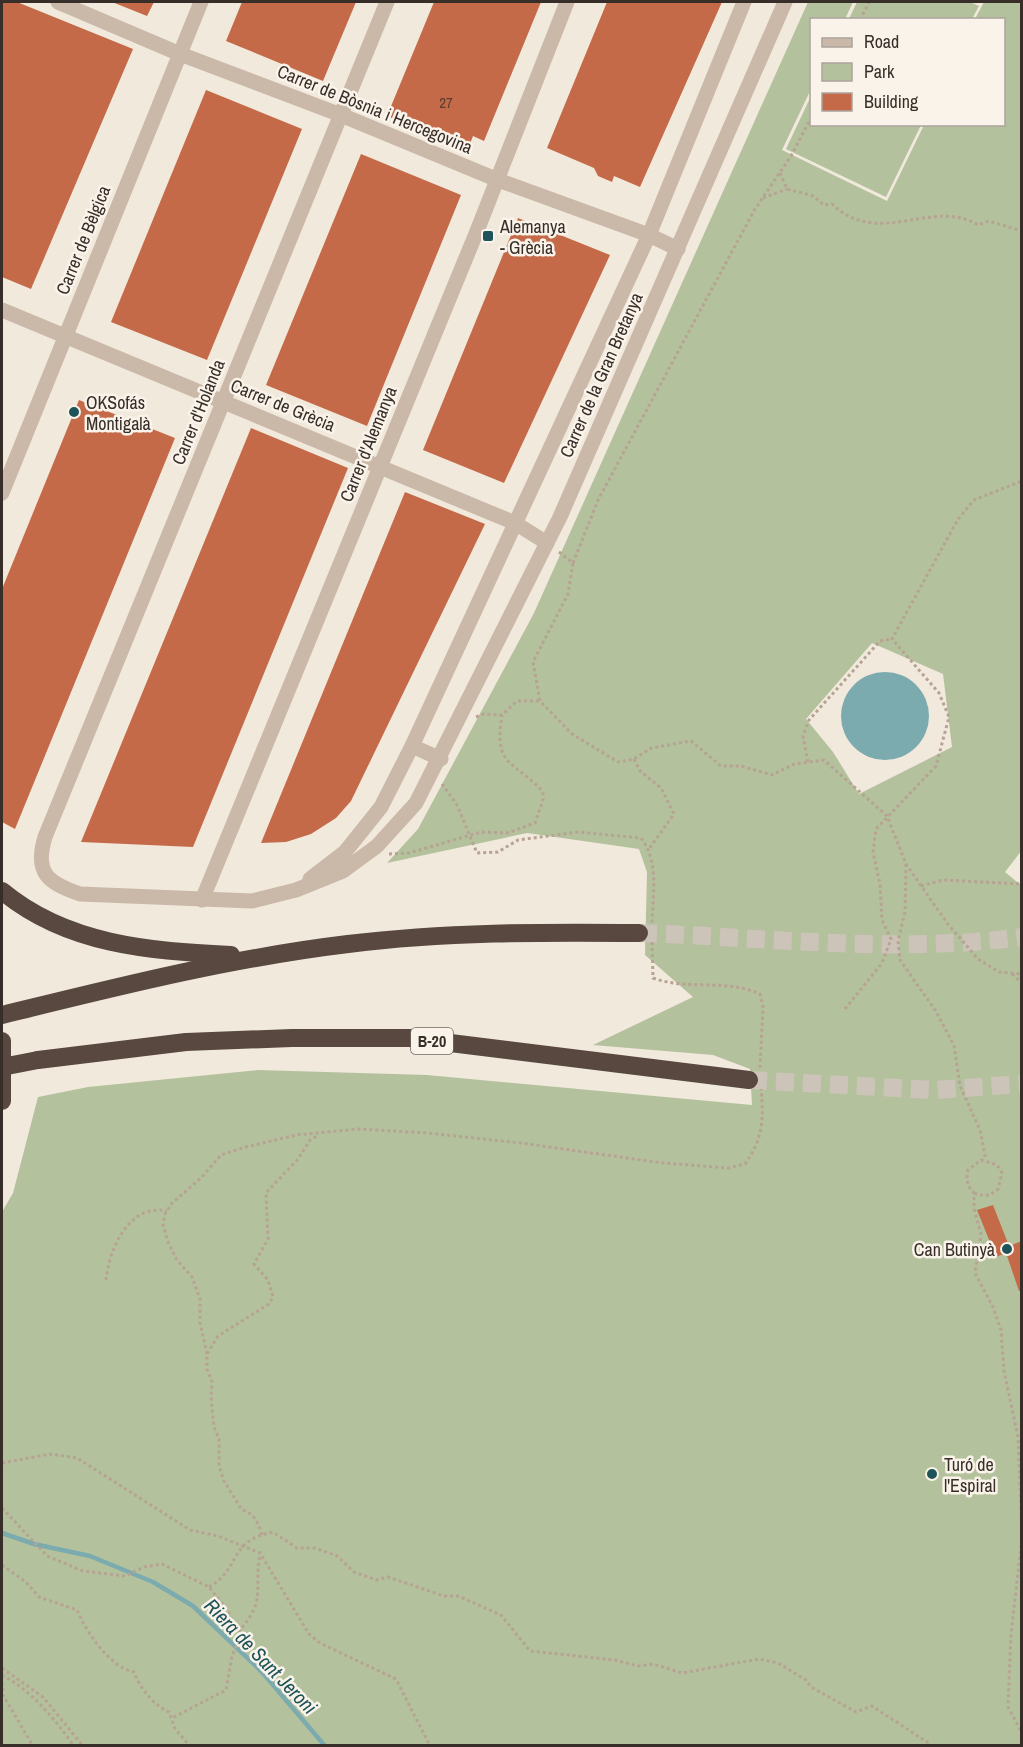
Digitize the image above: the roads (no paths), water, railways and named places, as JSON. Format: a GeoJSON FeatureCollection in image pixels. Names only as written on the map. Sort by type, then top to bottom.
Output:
{"type":"FeatureCollection","features":[{"type":"Feature","properties":{"kind":"highway"},"geometry":{"type":"LineString","coordinates":[[2,891],[19,905],[63,928],[108,943],[175,953],[260,957]]}},
{"type":"Feature","properties":{"kind":"highway"},"geometry":{"type":"LineString","coordinates":[[2,1015],[260,957],[348,944],[438,935],[648,934]]}},
{"type":"Feature","properties":{"kind":"highway","name":"B-20"},"geometry":{"type":"LineString","coordinates":[[2,1066],[186,1042],[292,1038],[410,1038],[757,1080]]}},
{"type":"Feature","properties":{"kind":"highway"},"geometry":{"type":"LineString","coordinates":[[2,1041],[2,1101]]}},
{"type":"Feature","properties":{"kind":"street","name":"Carrer de Bòsnia i Hercegovina"},"geometry":{"type":"LineString","coordinates":[[58,2],[180,54],[341,115],[498,180],[649,235],[678,249]]}},
{"type":"Feature","properties":{"kind":"street","name":"Carrer de Bèlgica"},"geometry":{"type":"LineString","coordinates":[[2,493],[201,2]]}},
{"type":"Feature","properties":{"kind":"street","name":"Carrer d'Holanda"},"geometry":{"type":"LineString","coordinates":[[45,837],[387,2]]}},
{"type":"Feature","properties":{"kind":"street","name":"Carrer d'Alemanya"},"geometry":{"type":"LineString","coordinates":[[202,900],[498,180],[567,2]]}},
{"type":"Feature","properties":{"kind":"street","name":"Carrer de la Gran Bretanya"},"geometry":{"type":"LineString","coordinates":[[296,890],[345,852],[381,807],[412,746],[649,235],[744,2]]}},
{"type":"Feature","properties":{"kind":"street","name":"Carrer de la Gran Bretanya"},"geometry":{"type":"LineString","coordinates":[[45,837],[39,855],[43,872],[56,886],[80,894],[252,901],[296,890],[343,871],[377,846],[416,803],[441,759],[547,543],[785,2]]}},
{"type":"Feature","properties":{"kind":"street","name":"Carrer de Grècia"},"geometry":{"type":"LineString","coordinates":[[2,310],[515,523],[547,543]]}},
{"type":"Feature","properties":{"kind":"street"},"geometry":{"type":"LineString","coordinates":[[412,746],[441,759]]}},
{"type":"Feature","properties":{"kind":"water"},"geometry":{"type":"Polygon","coordinates":[[[885,672],[902,676],[916,685],[925,699],[929,716],[925,733],[916,747],[902,756],[885,760],[868,756],[854,747],[845,733],[841,716],[845,699],[854,685],[868,676],[885,672]]]}},
{"type":"Feature","properties":{"kind":"waterway","name":"Riera de Sant Jeroni"},"geometry":{"type":"LineString","coordinates":[[2,1533],[34,1544],[90,1556],[153,1582],[193,1606],[262,1672],[325,1746]]}},
{"type":"Feature","properties":{"kind":"tunnel"},"geometry":{"type":"LineString","coordinates":[[639,933],[878,944],[974,942],[1022,937]]}},
{"type":"Feature","properties":{"kind":"tunnel"},"geometry":{"type":"LineString","coordinates":[[749,1080],[935,1090],[1022,1084]]}},
{"type":"Feature","properties":{"kind":"place","name":"Alemanya - Grècia"},"geometry":{"type":"Point","coordinates":[488,236]}},
{"type":"Feature","properties":{"kind":"place","name":"OKSofás Montigalà"},"geometry":{"type":"Point","coordinates":[74,412]}},
{"type":"Feature","properties":{"kind":"place","name":"Can Butinyà"},"geometry":{"type":"Point","coordinates":[1007,1249]}},
{"type":"Feature","properties":{"kind":"place","name":"Turó de l'Espiral"},"geometry":{"type":"Point","coordinates":[932,1474]}}]}
